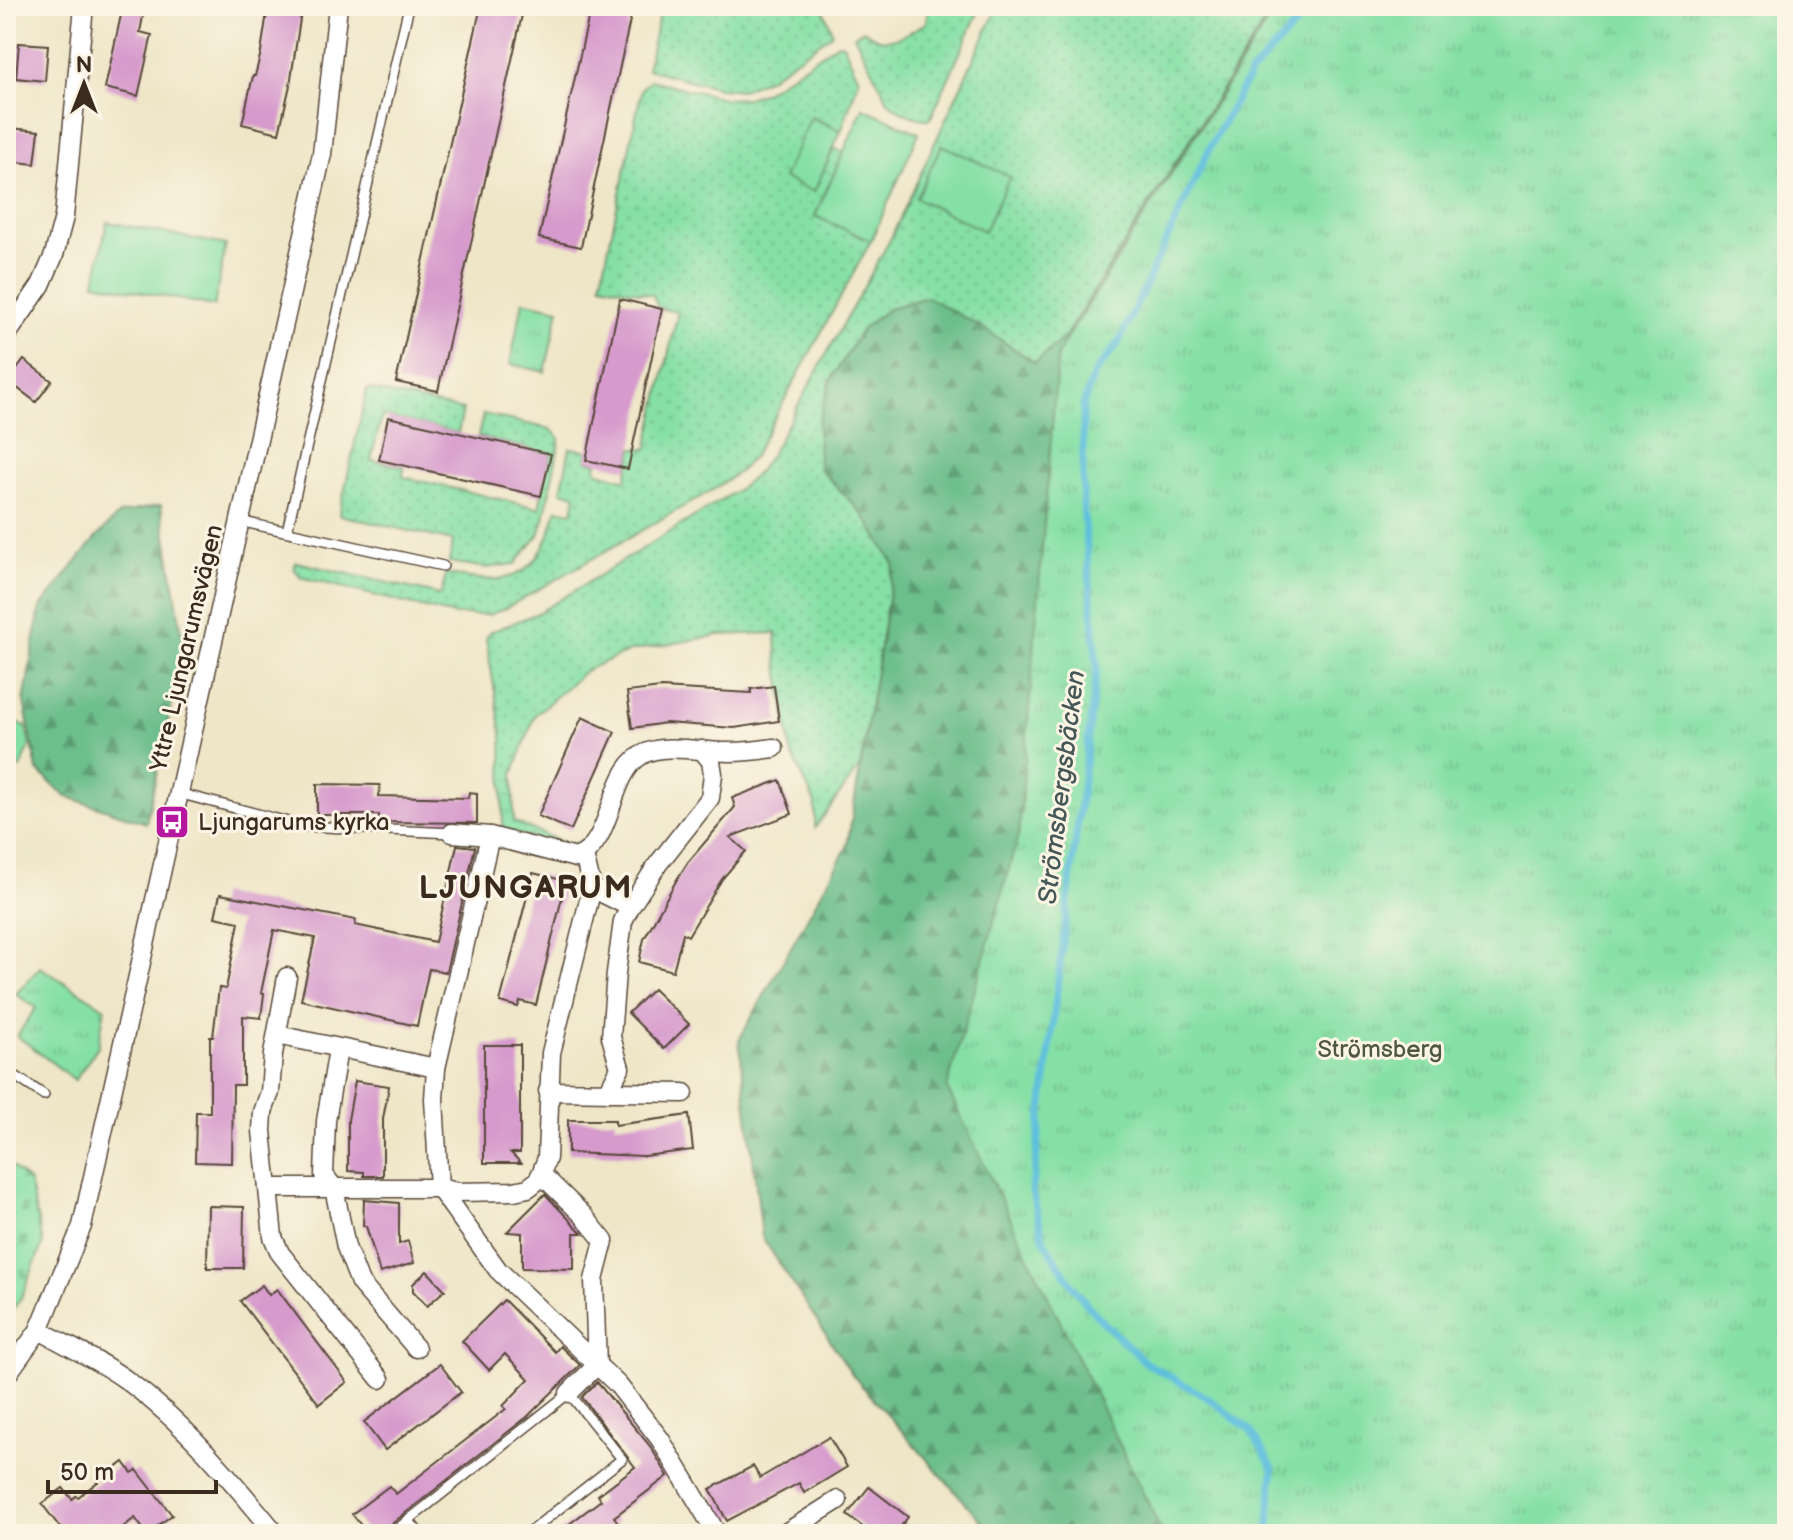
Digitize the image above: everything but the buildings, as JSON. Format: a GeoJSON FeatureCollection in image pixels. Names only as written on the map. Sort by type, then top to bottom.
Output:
{"type":"FeatureCollection","features":[{"type":"Feature","properties":{"kind":"street"},"geometry":{"type":"LineString","coordinates":[[6,336],[41,285],[54,255],[64,217],[84,6]]}},
{"type":"Feature","properties":{"kind":"street","name":"Yttre Ljungarumsvägen"},"geometry":{"type":"LineString","coordinates":[[6,1376],[39,1330],[82,1226],[322,154],[338,6]]}},
{"type":"Feature","properties":{"kind":"street"},"geometry":{"type":"LineString","coordinates":[[452,833],[490,836],[576,858],[584,855],[595,843],[627,770],[640,756],[653,751],[731,753],[774,748]]}},
{"type":"Feature","properties":{"kind":"street"},"geometry":{"type":"LineString","coordinates":[[608,1092],[620,1068],[611,1037],[620,939],[630,907],[658,864],[710,798],[711,761],[702,750]]}},
{"type":"Feature","properties":{"kind":"street"},"geometry":{"type":"LineString","coordinates":[[490,836],[436,1068],[434,1112],[439,1188],[498,1270],[618,1385],[660,1439],[717,1534]]}},
{"type":"Feature","properties":{"kind":"street"},"geometry":{"type":"LineString","coordinates":[[269,1188],[514,1191],[528,1188],[537,1181],[547,1158],[551,1053],[592,888],[584,855]]}},
{"type":"Feature","properties":{"kind":"street"},"geometry":{"type":"LineString","coordinates":[[592,888],[630,907]]}},
{"type":"Feature","properties":{"kind":"street"},"geometry":{"type":"LineString","coordinates":[[287,977],[270,1092],[262,1121],[273,1237],[280,1253],[380,1379]]}},
{"type":"Feature","properties":{"kind":"street"},"geometry":{"type":"LineString","coordinates":[[277,1035],[436,1068]]}},
{"type":"Feature","properties":{"kind":"street"},"geometry":{"type":"LineString","coordinates":[[338,1049],[329,1093],[324,1175],[334,1188],[346,1247],[360,1283],[416,1348]]}},
{"type":"Feature","properties":{"kind":"street"},"geometry":{"type":"LineString","coordinates":[[548,1091],[684,1093]]}},
{"type":"Feature","properties":{"kind":"street"},"geometry":{"type":"LineString","coordinates":[[541,1174],[583,1215],[604,1241],[594,1280],[597,1365],[569,1393]]}},
{"type":"Feature","properties":{"kind":"street"},"geometry":{"type":"LineString","coordinates":[[39,1330],[123,1377],[173,1418],[222,1468],[276,1534]]}},
{"type":"Feature","properties":{"kind":"street"},"geometry":{"type":"LineString","coordinates":[[784,1534],[807,1529],[838,1500]]}},
{"type":"Feature","properties":{"kind":"lane"},"geometry":{"type":"LineString","coordinates":[[287,531],[409,6]]}},
{"type":"Feature","properties":{"kind":"lane"},"geometry":{"type":"LineString","coordinates":[[239,521],[443,566]]}},
{"type":"Feature","properties":{"kind":"lane"},"geometry":{"type":"LineString","coordinates":[[178,793],[303,826],[452,833]]}},
{"type":"Feature","properties":{"kind":"lane"},"geometry":{"type":"LineString","coordinates":[[6,1070],[44,1095]]}},
{"type":"Feature","properties":{"kind":"lane"},"geometry":{"type":"LineString","coordinates":[[391,1534],[569,1393],[622,1459],[527,1534]]}},
{"type":"Feature","properties":{"kind":"lane"},"geometry":{"type":"LineString","coordinates":[[408,1520],[420,1534]]}},
{"type":"Feature","properties":{"kind":"green space"},"geometry":{"type":"Polygon","coordinates":[[[661,6],[822,6],[832,31],[831,35],[769,78],[742,90],[719,88],[647,69],[661,6]]]}},
{"type":"Feature","properties":{"kind":"green space"},"geometry":{"type":"Polygon","coordinates":[[[929,6],[981,6],[933,113],[930,119],[925,119],[907,114],[888,101],[854,35],[864,30],[879,39],[902,36],[926,23],[929,6]]]}},
{"type":"Feature","properties":{"kind":"green space"},"geometry":{"type":"Polygon","coordinates":[[[998,6],[1275,6],[1065,337],[1035,363],[983,328],[819,468],[863,514],[894,563],[861,765],[815,828],[815,803],[791,752],[776,633],[720,635],[630,651],[586,670],[535,715],[513,774],[514,822],[567,844],[585,843],[575,849],[503,830],[502,734],[486,639],[490,632],[538,613],[736,491],[754,476],[770,456],[891,238],[998,6]]]}},
{"type":"Feature","properties":{"kind":"green space"},"geometry":{"type":"Polygon","coordinates":[[[1275,6],[1394,6],[1398,1534],[993,1534],[854,1377],[762,1237],[739,1040],[847,847],[894,564],[863,514],[819,468],[818,423],[831,380],[863,328],[890,308],[927,297],[983,328],[1035,363],[1065,337],[1275,6]]]}},
{"type":"Feature","properties":{"kind":"green space","name":"Strömsberg"},"geometry":{"type":"Polygon","coordinates":[[[1277,6],[1787,6],[1787,1534],[1163,1534],[947,1088],[1019,833],[1058,353],[1277,6]]]}},
{"type":"Feature","properties":{"kind":"green space"},"geometry":{"type":"Polygon","coordinates":[[[838,43],[843,44],[859,79],[841,131],[811,117],[814,191],[834,148],[843,153],[815,216],[871,241],[754,456],[740,471],[716,488],[489,615],[454,615],[300,577],[294,568],[296,562],[441,595],[446,574],[506,578],[532,564],[542,550],[557,509],[573,512],[576,495],[561,491],[570,448],[588,451],[586,460],[597,463],[596,471],[626,480],[633,448],[647,449],[678,312],[658,308],[653,295],[601,284],[642,88],[650,80],[727,99],[747,98],[765,92],[838,43]]]}},
{"type":"Feature","properties":{"kind":"green space"},"geometry":{"type":"Polygon","coordinates":[[[863,108],[919,133],[871,241],[815,216],[863,108]]]}},
{"type":"Feature","properties":{"kind":"green space"},"geometry":{"type":"Polygon","coordinates":[[[811,117],[841,131],[814,192],[783,178],[811,117]]]}},
{"type":"Feature","properties":{"kind":"green space"},"geometry":{"type":"Polygon","coordinates":[[[942,145],[1010,177],[984,231],[916,198],[942,145]]]}},
{"type":"Feature","properties":{"kind":"green space"},"geometry":{"type":"Polygon","coordinates":[[[107,222],[226,245],[214,306],[95,283],[107,222]]]}},
{"type":"Feature","properties":{"kind":"green space"},"geometry":{"type":"Polygon","coordinates":[[[523,301],[559,309],[545,372],[510,364],[523,301]]]}},
{"type":"Feature","properties":{"kind":"green space"},"geometry":{"type":"Polygon","coordinates":[[[367,389],[463,410],[458,433],[382,416],[371,460],[404,467],[403,477],[539,508],[551,454],[478,437],[483,414],[550,429],[559,437],[539,535],[515,564],[486,568],[449,562],[453,541],[339,515],[367,389]]]}},
{"type":"Feature","properties":{"kind":"green space"},"geometry":{"type":"Polygon","coordinates":[[[161,505],[184,646],[146,823],[65,796],[37,770],[24,702],[40,608],[94,540],[119,514],[161,505]]]}},
{"type":"Feature","properties":{"kind":"green space"},"geometry":{"type":"Polygon","coordinates":[[[6,719],[26,727],[30,745],[21,768],[6,762],[6,719]]]}},
{"type":"Feature","properties":{"kind":"green space"},"geometry":{"type":"Polygon","coordinates":[[[40,967],[105,1008],[98,1046],[75,1080],[17,1036],[36,1008],[16,994],[40,967]]]}},
{"type":"Feature","properties":{"kind":"green space"},"geometry":{"type":"Polygon","coordinates":[[[6,1161],[29,1182],[43,1243],[21,1298],[6,1319],[6,1161]]]}},
{"type":"Feature","properties":{"kind":"waterway","name":"Strömsbergsbäcken"},"geometry":{"type":"LineString","coordinates":[[1268,1534],[1273,1468],[1250,1430],[1208,1398],[1146,1363],[1096,1315],[1073,1287],[1044,1241],[1032,1191],[1097,667],[1083,503],[1083,405],[1094,374],[1119,342],[1211,145],[1250,74],[1313,6]]}},
{"type":"Feature","properties":{"kind":"place","name":"Ljungarums kyrka"},"geometry":{"type":"Point","coordinates":[172,822]}},
{"type":"Feature","properties":{"kind":"district","name":"LJUNGARUM"},"geometry":{"type":"Point","coordinates":[526,887]}}]}
